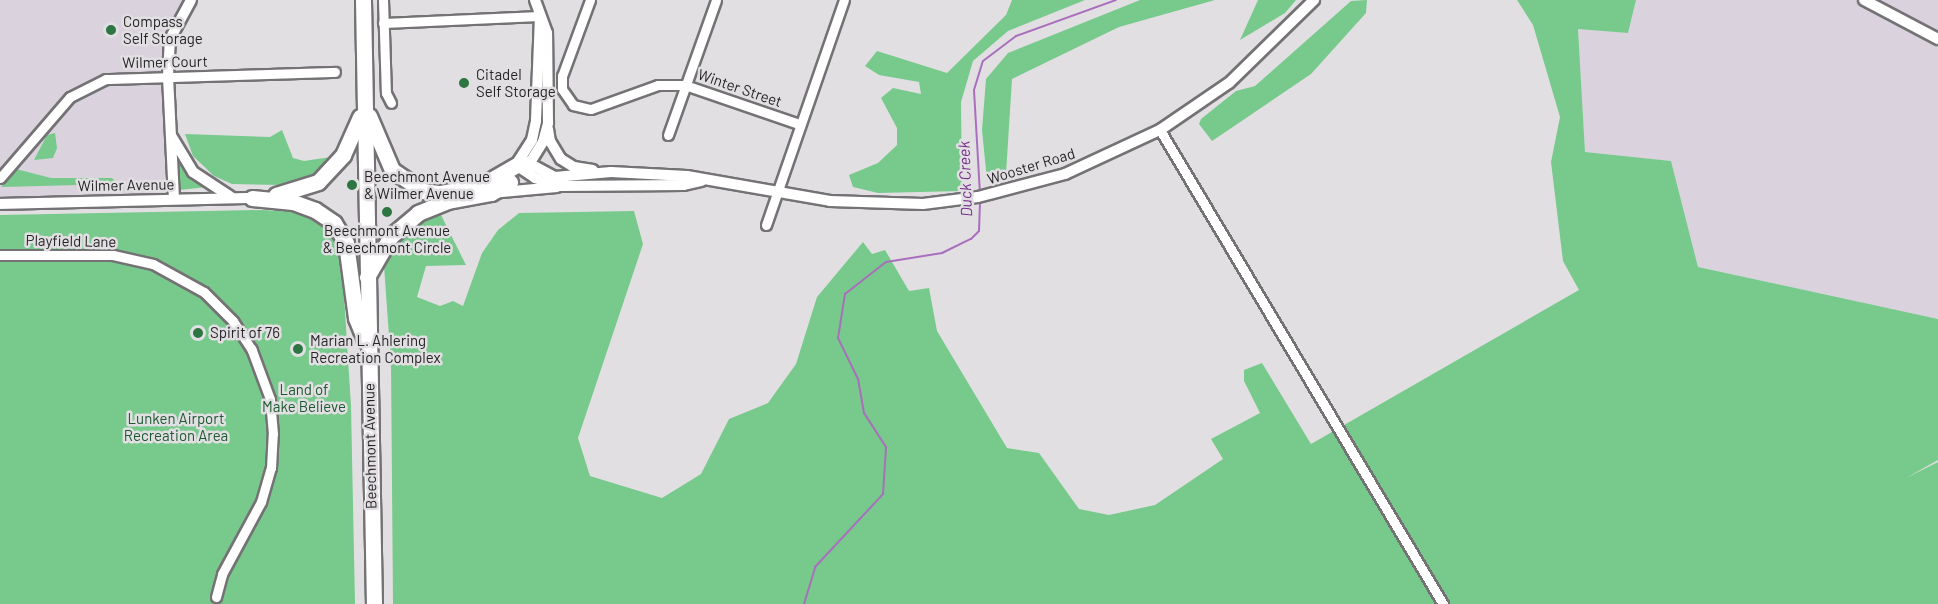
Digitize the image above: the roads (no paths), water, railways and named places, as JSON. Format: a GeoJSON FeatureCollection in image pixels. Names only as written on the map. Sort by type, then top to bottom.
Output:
{"type":"FeatureCollection","features":[{"type":"Feature","properties":{"kind":"highway","name":"Beechmont Avenue"},"geometry":{"type":"LineString","coordinates":[[363,0],[374,604]]}},
{"type":"Feature","properties":{"kind":"highway"},"geometry":{"type":"LineString","coordinates":[[364,101],[392,170],[423,191],[440,193],[482,185],[523,165]]}},
{"type":"Feature","properties":{"kind":"highway"},"geometry":{"type":"LineString","coordinates":[[252,198],[291,193],[318,182],[343,155],[355,134],[364,101]]}},
{"type":"Feature","properties":{"kind":"highway"},"geometry":{"type":"LineString","coordinates":[[367,277],[391,236],[418,213],[448,201],[490,193],[523,165]]}},
{"type":"Feature","properties":{"kind":"highway"},"geometry":{"type":"LineString","coordinates":[[252,198],[293,202],[315,210],[334,223],[346,243],[356,318],[369,350]]}},
{"type":"Feature","properties":{"kind":"street"},"geometry":{"type":"LineString","coordinates":[[174,199],[168,76],[170,39],[191,0]]}},
{"type":"Feature","properties":{"kind":"street"},"geometry":{"type":"LineString","coordinates":[[383,0],[386,93],[391,103]]}},
{"type":"Feature","properties":{"kind":"street"},"geometry":{"type":"LineString","coordinates":[[535,0],[547,33],[548,123],[553,148],[567,164],[611,172]]}},
{"type":"Feature","properties":{"kind":"street","name":"Winter Street"},"geometry":{"type":"LineString","coordinates":[[590,0],[562,76],[562,87],[567,99],[580,108],[602,105],[658,85],[685,85],[799,124]]}},
{"type":"Feature","properties":{"kind":"street"},"geometry":{"type":"LineString","coordinates":[[668,135],[716,0]]}},
{"type":"Feature","properties":{"kind":"street"},"geometry":{"type":"LineString","coordinates":[[766,225],[780,190],[799,124],[844,0]]}},
{"type":"Feature","properties":{"kind":"street","name":"Wooster Road"},"geometry":{"type":"LineString","coordinates":[[523,165],[555,177],[611,172],[687,176],[702,181],[780,190],[830,201],[943,202],[1005,192],[1099,160],[1160,130],[1229,83],[1314,0]]}},
{"type":"Feature","properties":{"kind":"street"},"geometry":{"type":"LineString","coordinates":[[1864,0],[1938,39]]}},
{"type":"Feature","properties":{"kind":"street"},"geometry":{"type":"LineString","coordinates":[[383,23],[540,16]]}},
{"type":"Feature","properties":{"kind":"street"},"geometry":{"type":"LineString","coordinates":[[523,165],[536,121],[540,16]]}},
{"type":"Feature","properties":{"kind":"street","name":"Wilmer Court"},"geometry":{"type":"LineString","coordinates":[[0,178],[64,104],[84,88],[114,77],[335,72]]}},
{"type":"Feature","properties":{"kind":"street"},"geometry":{"type":"LineString","coordinates":[[523,165],[543,142],[548,123]]}},
{"type":"Feature","properties":{"kind":"street"},"geometry":{"type":"LineString","coordinates":[[1160,130],[1443,604]]}},
{"type":"Feature","properties":{"kind":"street"},"geometry":{"type":"LineString","coordinates":[[171,136],[194,172],[214,189],[234,198]]}},
{"type":"Feature","properties":{"kind":"street","name":"Wooster Road"},"geometry":{"type":"LineString","coordinates":[[523,165],[560,186],[684,186],[702,181]]}},
{"type":"Feature","properties":{"kind":"street"},"geometry":{"type":"LineString","coordinates":[[490,193],[560,186]]}},
{"type":"Feature","properties":{"kind":"street","name":"Wilmer Avenue"},"geometry":{"type":"LineString","coordinates":[[0,204],[252,198]]}},
{"type":"Feature","properties":{"kind":"street","name":"Playfield Lane"},"geometry":{"type":"LineString","coordinates":[[0,255],[113,255],[153,264],[204,292],[232,321],[251,349],[270,399],[273,434],[271,468],[261,502],[222,574],[216,597]]}},
{"type":"Feature","properties":{"kind":"waterway","name":"Duck Creek"},"geometry":{"type":"LineString","coordinates":[[980,194],[974,90],[983,61],[1016,36],[1116,0]]}},
{"type":"Feature","properties":{"kind":"waterway"},"geometry":{"type":"LineString","coordinates":[[0,170],[5,165]]}},
{"type":"Feature","properties":{"kind":"waterway","name":"Duck Creek"},"geometry":{"type":"LineString","coordinates":[[804,604],[815,567],[883,494],[886,447],[864,413],[858,379],[838,338],[845,294],[886,262],[942,253],[971,239],[979,231],[980,199]]}},
{"type":"Feature","properties":{"kind":"place","name":"Compass Self Storage"},"geometry":{"type":"Point","coordinates":[111,30]}},
{"type":"Feature","properties":{"kind":"place","name":"Citadel Self Storage"},"geometry":{"type":"Point","coordinates":[464,83]}},
{"type":"Feature","properties":{"kind":"place","name":"Beechmont Avenue & Wilmer Avenue"},"geometry":{"type":"Point","coordinates":[352,185]}},
{"type":"Feature","properties":{"kind":"place","name":"Beechmont Avenue & Beechmont Circle"},"geometry":{"type":"Point","coordinates":[387,212]}},
{"type":"Feature","properties":{"kind":"place","name":"Spirit of 76"},"geometry":{"type":"Point","coordinates":[198,333]}},
{"type":"Feature","properties":{"kind":"place","name":"Marian L. Ahlering Recreation Complex"},"geometry":{"type":"Point","coordinates":[298,349]}},
{"type":"Feature","properties":{"kind":"park label","name":"Land of Make Believe"},"geometry":{"type":"Point","coordinates":[304,398]}},
{"type":"Feature","properties":{"kind":"park label","name":"Lunken Airport Recreation Area"},"geometry":{"type":"Point","coordinates":[176,426]}}]}
